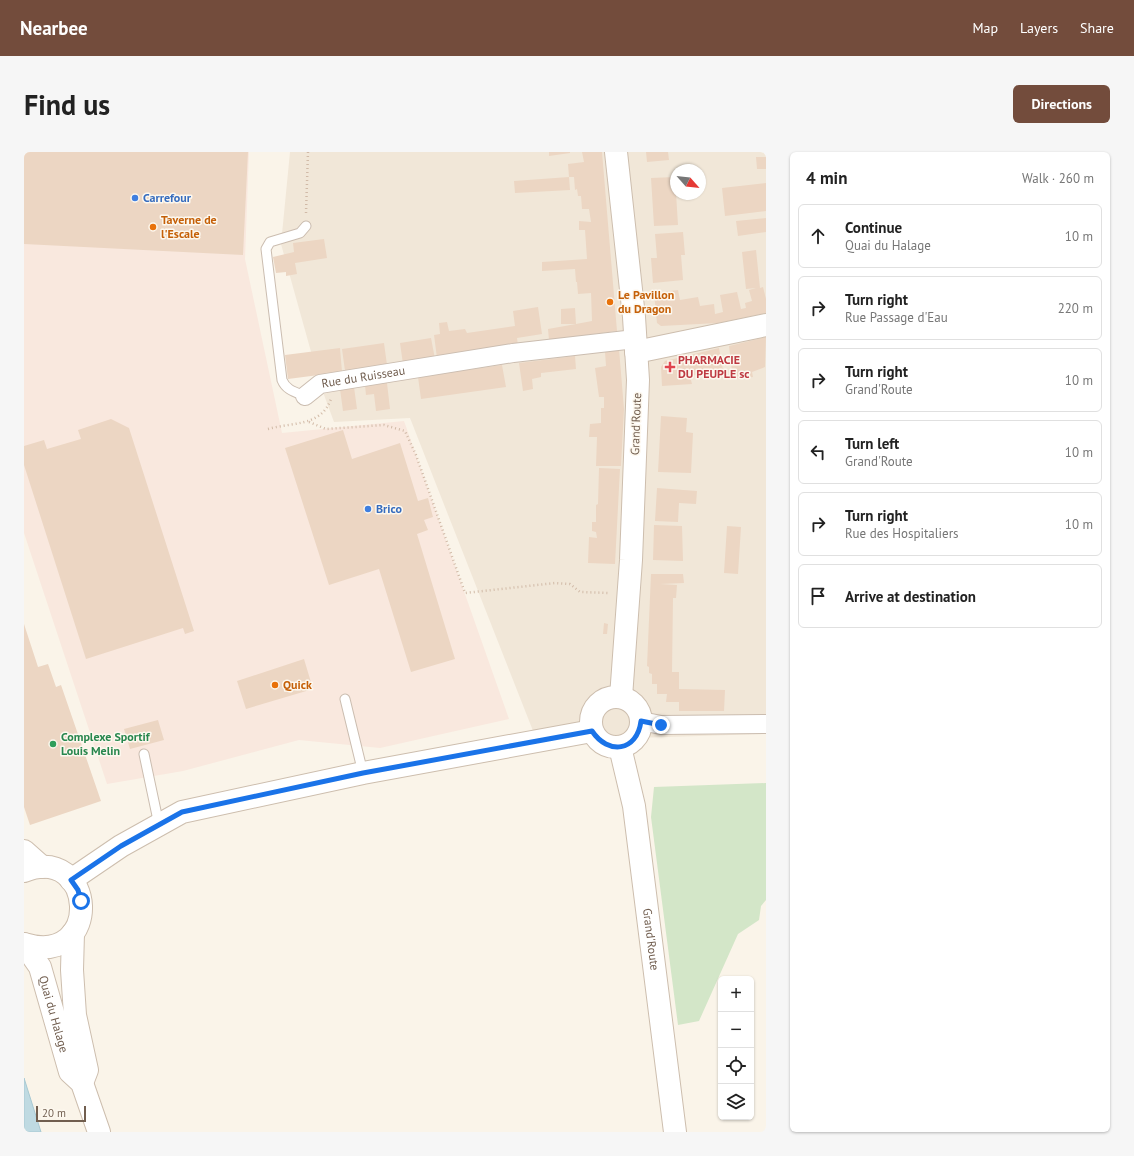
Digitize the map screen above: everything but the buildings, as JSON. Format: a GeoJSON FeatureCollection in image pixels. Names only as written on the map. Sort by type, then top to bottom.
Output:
{"type":"FeatureCollection","features":[{"type":"Feature","properties":{"kind":"street","name":"Grand'Route"},"geometry":{"type":"LineString","coordinates":[[616,152],[636,346],[638,380],[629,593],[620,697]]}},
{"type":"Feature","properties":{"kind":"street"},"geometry":{"type":"LineString","coordinates":[[636,346],[766,324]]}},
{"type":"Feature","properties":{"kind":"street","name":"Rue du Ruisseau"},"geometry":{"type":"LineString","coordinates":[[305,396],[320,384],[514,353],[636,346]]}},
{"type":"Feature","properties":{"kind":"street"},"geometry":{"type":"LineString","coordinates":[[612,697],[627,699],[637,708],[641,721],[638,735],[627,745],[620,747],[609,746],[598,741],[592,731],[590,722],[596,706],[603,700],[612,697]]}},
{"type":"Feature","properties":{"kind":"street"},"geometry":{"type":"LineString","coordinates":[[641,721],[661,725],[766,724]]}},
{"type":"Feature","properties":{"kind":"street"},"geometry":{"type":"LineString","coordinates":[[24,851],[33,869],[58,871],[71,880],[121,846],[182,812],[363,773],[592,731]]}},
{"type":"Feature","properties":{"kind":"street","name":"Grand'Route"},"geometry":{"type":"LineString","coordinates":[[620,747],[634,806],[675,1132]]}},
{"type":"Feature","properties":{"kind":"street","name":"Quai du Halage"},"geometry":{"type":"LineString","coordinates":[[24,944],[36,948],[50,947],[62,942],[73,933],[79,924],[82,912],[78,890],[71,880]]}},
{"type":"Feature","properties":{"kind":"street","name":"Quai du Halage"},"geometry":{"type":"LineString","coordinates":[[73,933],[72,970],[75,1015],[86,1070],[82,1083]]}},
{"type":"Feature","properties":{"kind":"street","name":"Quai du Halage"},"geometry":{"type":"LineString","coordinates":[[24,944],[40,967],[70,1072],[82,1083],[99,1132]]}},
{"type":"Feature","properties":{"kind":"lane","name":"Rue du Ruisseau"},"geometry":{"type":"LineString","coordinates":[[305,396],[289,390],[284,385],[282,380],[266,248],[270,242],[300,233],[306,226]]}},
{"type":"Feature","properties":{"kind":"lane"},"geometry":{"type":"LineString","coordinates":[[345,698],[363,773]]}},
{"type":"Feature","properties":{"kind":"lane"},"geometry":{"type":"LineString","coordinates":[[144,754],[160,825]]}},
{"type":"Feature","properties":{"kind":"path"},"geometry":{"type":"LineString","coordinates":[[306,226],[308,152]]}},
{"type":"Feature","properties":{"kind":"path"},"geometry":{"type":"LineString","coordinates":[[309,422],[326,429],[384,425],[405,431],[416,455],[465,593],[555,583],[570,584],[580,592],[629,593]]}},
{"type":"Feature","properties":{"kind":"shaded area"},"geometry":{"type":"Polygon","coordinates":[[[24,152],[249,152],[245,259],[282,433],[404,421],[509,719],[380,748],[299,740],[183,771],[107,784],[24,533],[24,152]]]}},
{"type":"Feature","properties":{"kind":"shaded area"},"geometry":{"type":"Polygon","coordinates":[[[290,152],[766,152],[766,734],[537,741],[410,418],[334,422],[320,384],[281,244],[290,152]]]}},
{"type":"Feature","properties":{"kind":"green space"},"geometry":{"type":"Polygon","coordinates":[[[766,783],[766,900],[761,906],[759,920],[738,934],[699,1021],[678,1025],[651,817],[654,787],[766,783]]]}},
{"type":"Feature","properties":{"kind":"water"},"geometry":{"type":"Polygon","coordinates":[[[24,1078],[41,1132],[24,1132],[24,1078]]]}},
{"type":"Feature","properties":{"kind":"place","name":"Carrefour"},"geometry":{"type":"Point","coordinates":[135,198]}},
{"type":"Feature","properties":{"kind":"place","name":"Taverne de l'Escale"},"geometry":{"type":"Point","coordinates":[153,227]}},
{"type":"Feature","properties":{"kind":"place","name":"Le Pavillon du Dragon"},"geometry":{"type":"Point","coordinates":[610,302]}},
{"type":"Feature","properties":{"kind":"place","name":"PHARMACIE DU PEUPLE sc"},"geometry":{"type":"Point","coordinates":[670,367]}},
{"type":"Feature","properties":{"kind":"place","name":"Brico"},"geometry":{"type":"Point","coordinates":[368,509]}},
{"type":"Feature","properties":{"kind":"place","name":"Quick"},"geometry":{"type":"Point","coordinates":[275,685]}},
{"type":"Feature","properties":{"kind":"place","name":"Complexe Sportif Louis Melin"},"geometry":{"type":"Point","coordinates":[53,744]}},
{"type":"Feature","properties":{"kind":"route"},"geometry":{"type":"LineString","coordinates":[[81,901],[78,890],[71,880],[121,846],[182,812],[363,773],[592,731],[598,741],[609,746],[620,747],[627,745],[638,735],[641,721],[661,725]]}}]}
